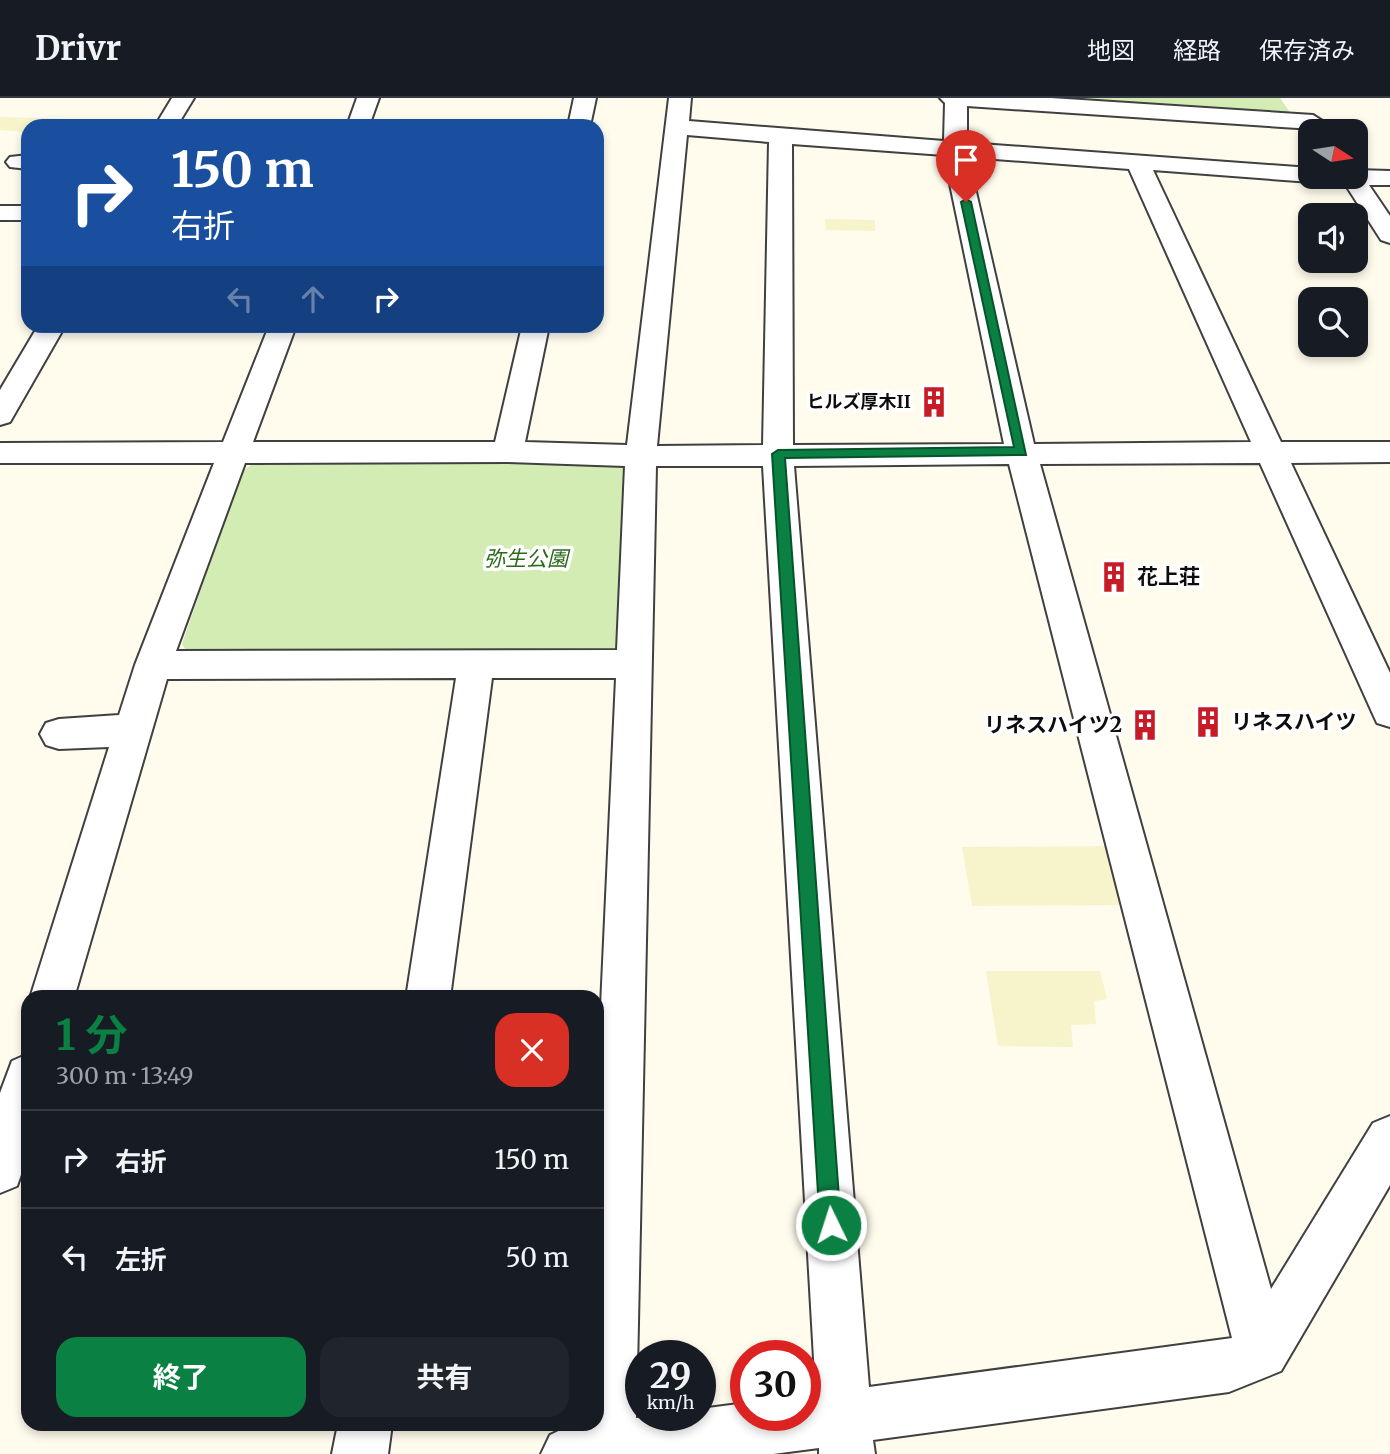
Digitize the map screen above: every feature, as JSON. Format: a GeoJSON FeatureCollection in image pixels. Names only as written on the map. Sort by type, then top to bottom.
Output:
{"type":"FeatureCollection","features":[{"type":"Feature","properties":{"kind":"street"},"geometry":{"type":"LineString","coordinates":[[170,119],[183,98]]}},
{"type":"Feature","properties":{"kind":"street"},"geometry":{"type":"LineString","coordinates":[[360,119],[368,98]]}},
{"type":"Feature","properties":{"kind":"street"},"geometry":{"type":"LineString","coordinates":[[580,119],[585,98]]}},
{"type":"Feature","properties":{"kind":"street"},"geometry":{"type":"LineString","coordinates":[[604,1275],[635,664],[641,456],[681,98]]}},
{"type":"Feature","properties":{"kind":"street"},"geometry":{"type":"LineString","coordinates":[[1262,1352],[1021,452],[955,150],[954,98],[1298,126]]}},
{"type":"Feature","properties":{"kind":"street"},"geometry":{"type":"LineString","coordinates":[[1297,98],[1311,119]]}},
{"type":"Feature","properties":{"kind":"street"},"geometry":{"type":"LineString","coordinates":[[677,127],[1298,174]]}},
{"type":"Feature","properties":{"kind":"street"},"geometry":{"type":"LineString","coordinates":[[781,136],[778,454],[845,1436]]}},
{"type":"Feature","properties":{"kind":"street"},"geometry":{"type":"LineString","coordinates":[[1138,163],[1390,712]]}},
{"type":"Feature","properties":{"kind":"street"},"geometry":{"type":"LineString","coordinates":[[1368,177],[1390,178]]}},
{"type":"Feature","properties":{"kind":"street"},"geometry":{"type":"LineString","coordinates":[[1356,189],[1390,235]]}},
{"type":"Feature","properties":{"kind":"street"},"geometry":{"type":"LineString","coordinates":[[0,213],[21,213]]}},
{"type":"Feature","properties":{"kind":"street"},"geometry":{"type":"LineString","coordinates":[[0,415],[47,333]]}},
{"type":"Feature","properties":{"kind":"street"},"geometry":{"type":"LineString","coordinates":[[54,990],[153,665],[279,333]]}},
{"type":"Feature","properties":{"kind":"street"},"geometry":{"type":"LineString","coordinates":[[508,452],[534,333]]}},
{"type":"Feature","properties":{"kind":"street"},"geometry":{"type":"LineString","coordinates":[[0,453],[508,452],[641,456],[1390,452]]}},
{"type":"Feature","properties":{"kind":"street"},"geometry":{"type":"LineString","coordinates":[[153,665],[477,667],[635,664]]}},
{"type":"Feature","properties":{"kind":"street"},"geometry":{"type":"LineString","coordinates":[[429,990],[477,667]]}},
{"type":"Feature","properties":{"kind":"street"},"geometry":{"type":"LineString","coordinates":[[59,734],[134,730]]}},
{"type":"Feature","properties":{"kind":"street"},"geometry":{"type":"LineString","coordinates":[[0,1169],[21,1100]]}},
{"type":"Feature","properties":{"kind":"street"},"geometry":{"type":"LineString","coordinates":[[596,1431],[595,1452],[845,1436],[1229,1366],[1262,1352],[1390,1140]]}},
{"type":"Feature","properties":{"kind":"street"},"geometry":{"type":"LineString","coordinates":[[360,1454],[364,1431]]}},
{"type":"Feature","properties":{"kind":"shaded area"},"geometry":{"type":"Polygon","coordinates":[[[0,117],[69,119],[21,119],[21,132],[0,130],[0,117]]]}},
{"type":"Feature","properties":{"kind":"shaded area"},"geometry":{"type":"Polygon","coordinates":[[[825,219],[875,220],[875,231],[826,230],[825,219]]]}},
{"type":"Feature","properties":{"kind":"shaded area"},"geometry":{"type":"Polygon","coordinates":[[[1108,846],[1123,905],[972,906],[962,847],[1108,846]]]}},
{"type":"Feature","properties":{"kind":"shaded area"},"geometry":{"type":"Polygon","coordinates":[[[986,971],[1100,971],[1107,999],[1094,1001],[1096,1024],[1071,1025],[1073,1047],[998,1046],[986,971]]]}},
{"type":"Feature","properties":{"kind":"green space"},"geometry":{"type":"Polygon","coordinates":[[[1003,98],[1280,98],[1294,118],[1003,98]]]}},
{"type":"Feature","properties":{"kind":"green space","name":"弥生公園"},"geometry":{"type":"Polygon","coordinates":[[[627,461],[619,657],[187,652],[182,644],[241,472],[251,465],[627,461]]]}},
{"type":"Feature","properties":{"kind":"place","name":"ヒルズ厚木II"},"geometry":{"type":"Point","coordinates":[934,402]}},
{"type":"Feature","properties":{"kind":"place","name":"花上荘"},"geometry":{"type":"Point","coordinates":[1114,577]}},
{"type":"Feature","properties":{"kind":"place","name":"リネスハイツ"},"geometry":{"type":"Point","coordinates":[1208,722]}},
{"type":"Feature","properties":{"kind":"place","name":"リネスハイツ2"},"geometry":{"type":"Point","coordinates":[1145,725]}},
{"type":"Feature","properties":{"kind":"route"},"geometry":{"type":"LineString","coordinates":[[831,1225],[778,454],[1021,452],[966,202]]}}]}
